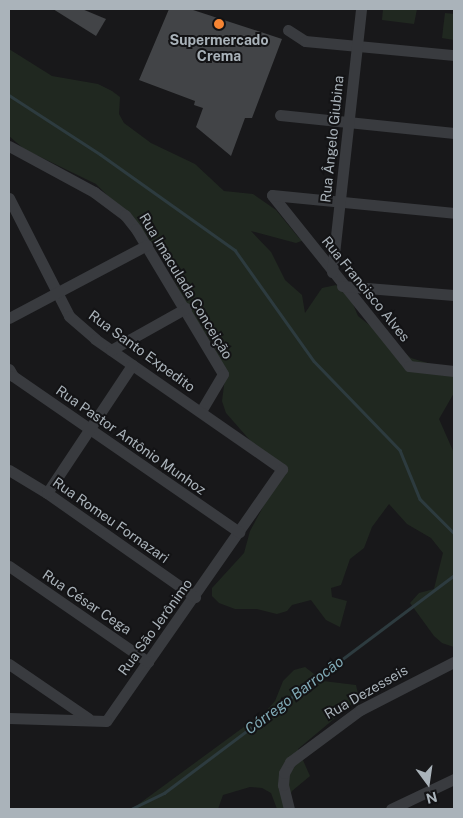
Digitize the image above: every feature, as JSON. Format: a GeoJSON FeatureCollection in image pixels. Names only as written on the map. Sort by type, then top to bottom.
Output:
{"type":"FeatureCollection","features":[{"type":"Feature","properties":{"kind":"street","name":"Rua Ângelo Giubina"},"geometry":{"type":"LineString","coordinates":[[332,272],[361,9]]}},
{"type":"Feature","properties":{"kind":"street"},"geometry":{"type":"LineString","coordinates":[[288,30],[306,41],[454,55]]}},
{"type":"Feature","properties":{"kind":"street"},"geometry":{"type":"LineString","coordinates":[[280,115],[454,133]]}},
{"type":"Feature","properties":{"kind":"street","name":"Rua Imaculada Conceição"},"geometry":{"type":"LineString","coordinates":[[9,146],[94,192],[125,215],[147,245],[186,308],[223,374],[201,411]]}},
{"type":"Feature","properties":{"kind":"street","name":"Rua Francisco Alves"},"geometry":{"type":"LineString","coordinates":[[340,202],[272,195],[342,286],[409,366],[454,371]]}},
{"type":"Feature","properties":{"kind":"street","name":"Rua Santo Expedito"},"geometry":{"type":"LineString","coordinates":[[9,198],[56,294],[69,316],[132,365],[282,468]]}},
{"type":"Feature","properties":{"kind":"street"},"geometry":{"type":"LineString","coordinates":[[340,202],[454,213]]}},
{"type":"Feature","properties":{"kind":"street"},"geometry":{"type":"LineString","coordinates":[[9,318],[147,245]]}},
{"type":"Feature","properties":{"kind":"street"},"geometry":{"type":"LineString","coordinates":[[342,286],[454,295]]}},
{"type":"Feature","properties":{"kind":"street"},"geometry":{"type":"LineString","coordinates":[[111,350],[186,308]]}},
{"type":"Feature","properties":{"kind":"street"},"geometry":{"type":"LineString","coordinates":[[47,493],[132,365]]}},
{"type":"Feature","properties":{"kind":"street","name":"Rua Pastor Antônio Munhoz"},"geometry":{"type":"LineString","coordinates":[[9,369],[13,376],[239,532]]}},
{"type":"Feature","properties":{"kind":"street","name":"Rua São Jerônimo"},"geometry":{"type":"LineString","coordinates":[[9,718],[88,718],[106,721],[195,597],[282,468]]}},
{"type":"Feature","properties":{"kind":"street","name":"Rua Romeu Fornazari"},"geometry":{"type":"LineString","coordinates":[[9,470],[47,493],[195,597]]}},
{"type":"Feature","properties":{"kind":"street","name":"Rua César Cega"},"geometry":{"type":"LineString","coordinates":[[9,566],[148,662]]}},
{"type":"Feature","properties":{"kind":"street","name":"Rua Dezesseis"},"geometry":{"type":"LineString","coordinates":[[289,809],[283,784],[284,773],[290,762],[360,710],[454,662]]}},
{"type":"Feature","properties":{"kind":"street"},"geometry":{"type":"LineString","coordinates":[[9,664],[88,718]]}},
{"type":"Feature","properties":{"kind":"street"},"geometry":{"type":"LineString","coordinates":[[391,809],[454,779]]}},
{"type":"Feature","properties":{"kind":"shaded area"},"geometry":{"type":"Polygon","coordinates":[[[383,9],[417,9],[414,24],[382,20],[383,9]]]}},
{"type":"Feature","properties":{"kind":"shaded area"},"geometry":{"type":"Polygon","coordinates":[[[445,13],[454,14],[454,40],[442,38],[445,13]]]}},
{"type":"Feature","properties":{"kind":"shaded area"},"geometry":{"type":"Polygon","coordinates":[[[9,49],[52,76],[98,84],[112,91],[120,97],[119,114],[124,123],[151,143],[195,164],[224,191],[253,194],[276,210],[299,238],[304,240],[296,243],[251,231],[271,252],[285,280],[302,295],[305,313],[322,288],[336,285],[350,297],[358,316],[411,358],[454,371],[454,393],[439,419],[454,453],[454,647],[442,643],[434,636],[410,603],[419,593],[434,589],[443,553],[431,538],[407,524],[389,504],[372,527],[364,548],[350,559],[341,585],[331,588],[332,597],[347,601],[340,627],[326,620],[311,600],[292,605],[287,611],[277,614],[257,609],[235,609],[219,603],[212,596],[212,588],[244,553],[250,531],[276,483],[278,475],[272,456],[255,446],[226,413],[222,401],[225,378],[214,346],[188,309],[169,269],[145,233],[96,184],[24,149],[9,136],[9,49]]]}},
{"type":"Feature","properties":{"kind":"shaded area"},"geometry":{"type":"Polygon","coordinates":[[[305,667],[323,681],[356,685],[359,698],[298,749],[310,776],[292,791],[284,809],[277,809],[271,793],[262,788],[250,787],[223,795],[218,809],[132,809],[267,710],[275,701],[283,681],[294,670],[305,667]]]}},
{"type":"Feature","properties":{"kind":"building"},"geometry":{"type":"Polygon","coordinates":[[[53,9],[82,9],[106,19],[96,36],[53,9]]]}},
{"type":"Feature","properties":{"kind":"building"},"geometry":{"type":"Polygon","coordinates":[[[169,9],[190,9],[282,39],[252,118],[245,118],[231,156],[196,127],[203,108],[194,105],[195,101],[139,80],[169,9]]]}},
{"type":"Feature","properties":{"kind":"waterway"},"geometry":{"type":"LineString","coordinates":[[9,95],[100,154],[235,250],[314,361],[400,450],[420,499],[454,533]]}},
{"type":"Feature","properties":{"kind":"waterway","name":"Córrego Barrocão"},"geometry":{"type":"LineString","coordinates":[[131,809],[164,793],[454,575]]}},
{"type":"Feature","properties":{"kind":"place","name":"Supermercado Crema"},"geometry":{"type":"Point","coordinates":[219,24]}}]}
